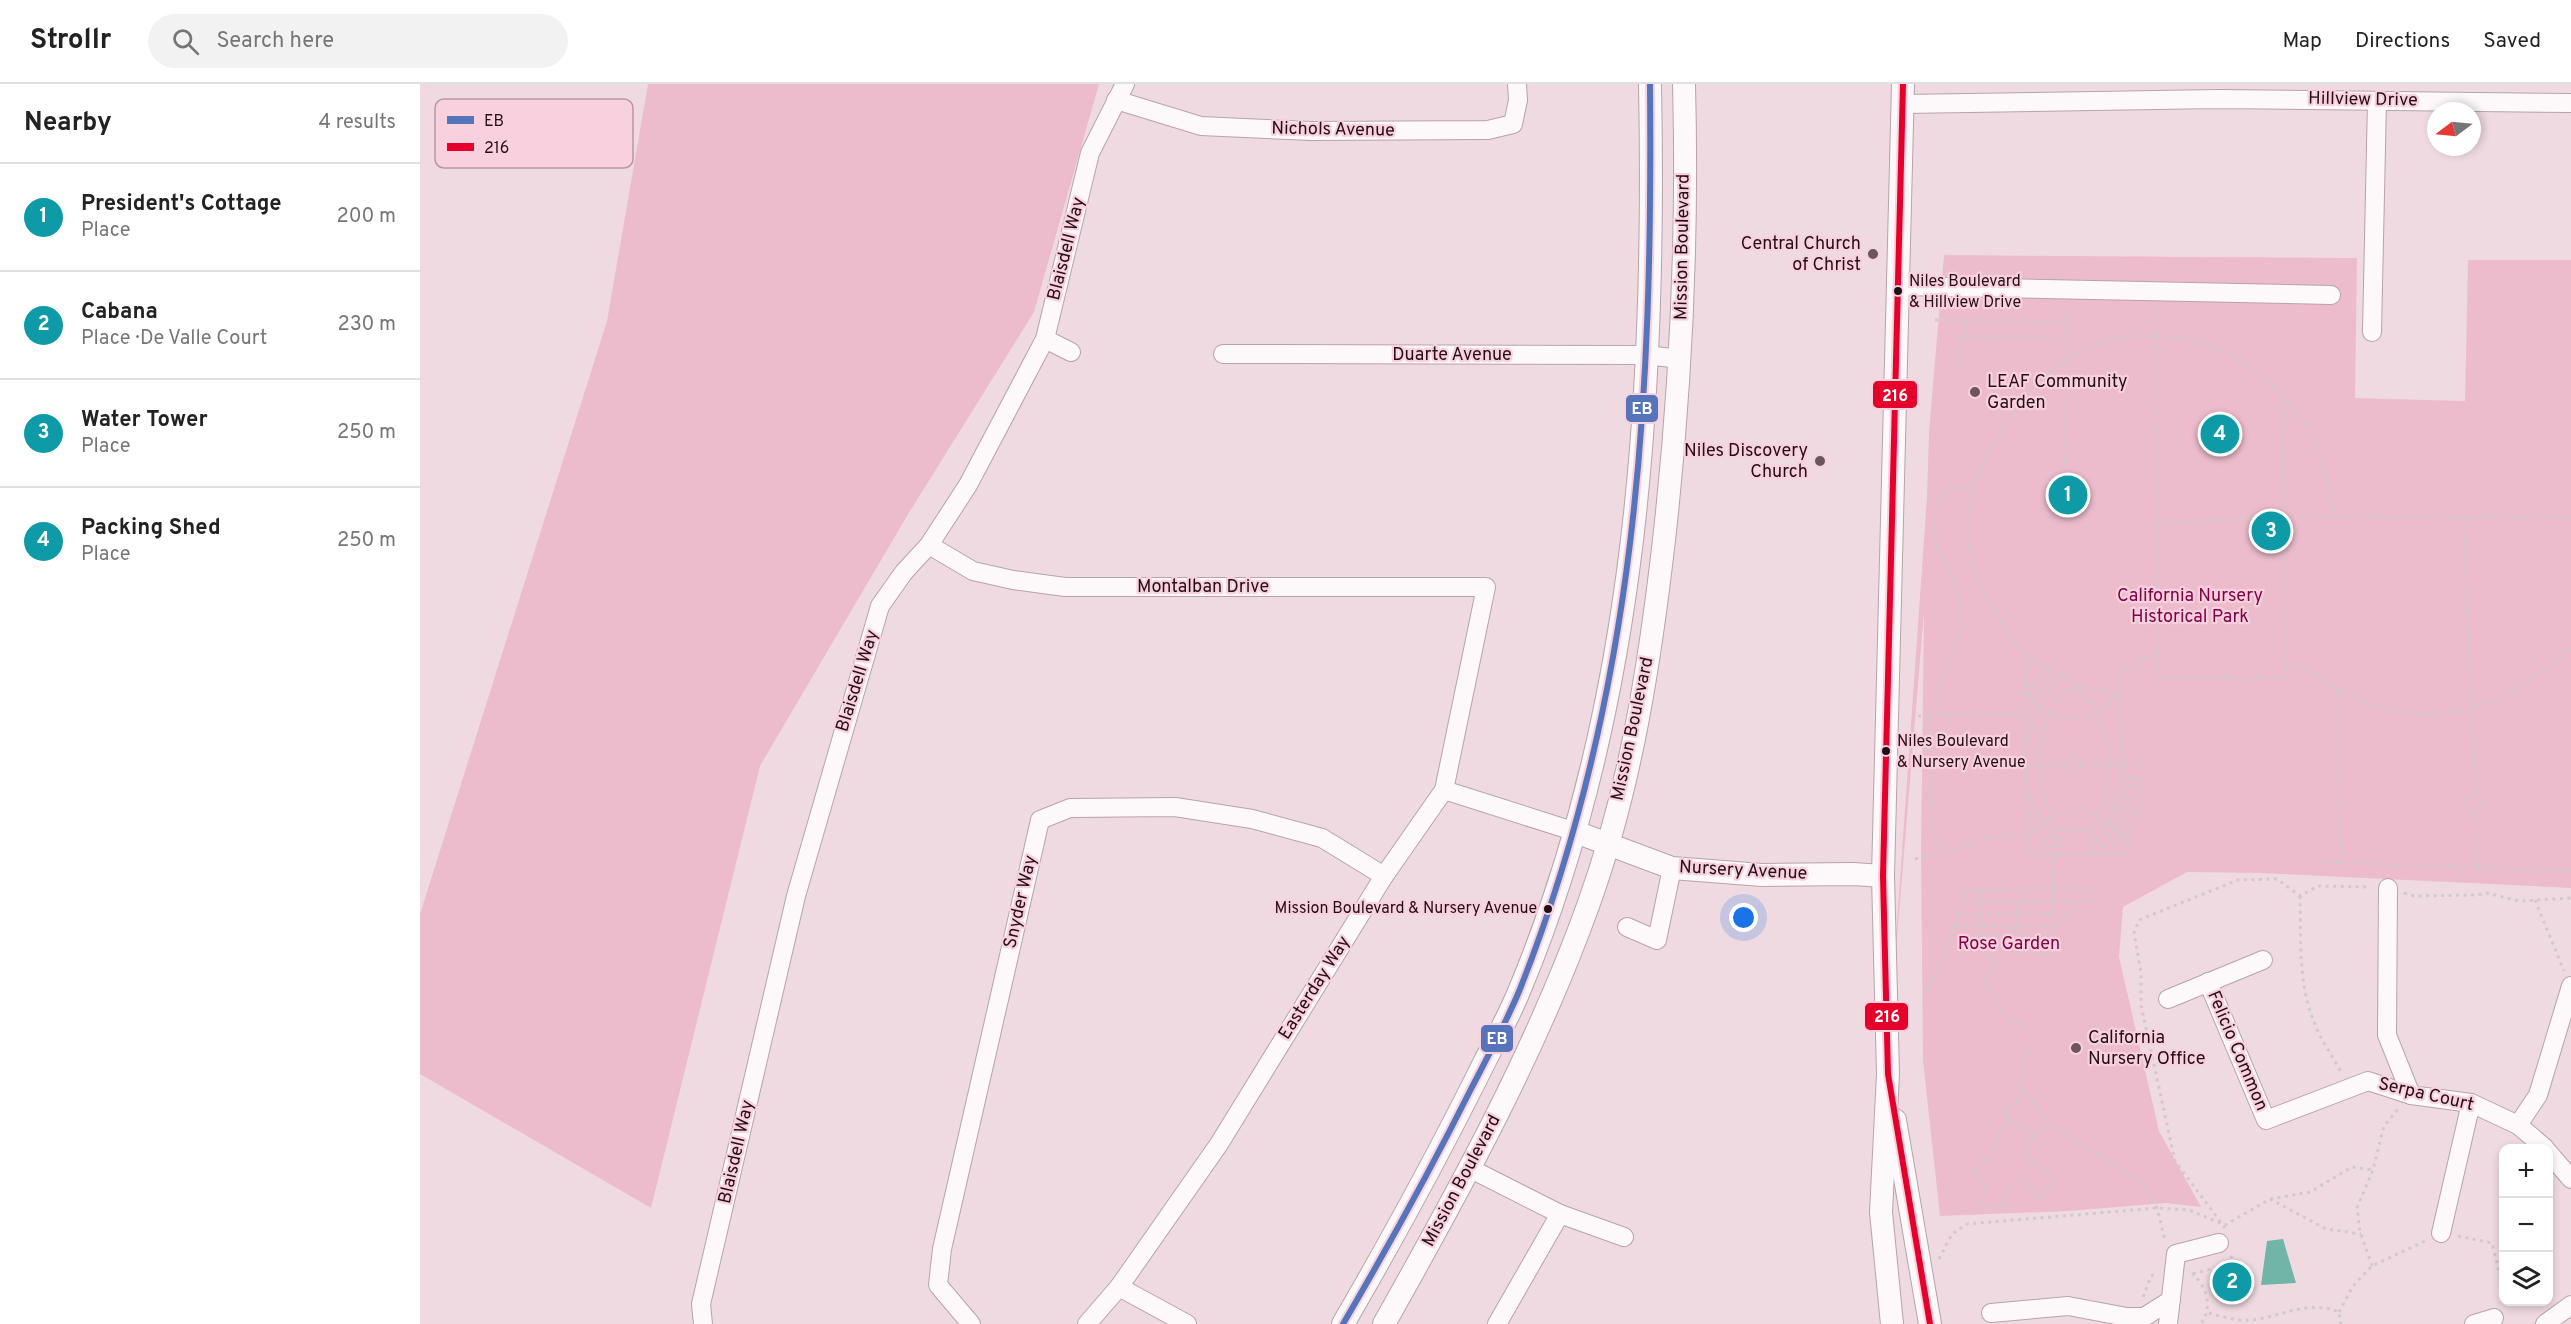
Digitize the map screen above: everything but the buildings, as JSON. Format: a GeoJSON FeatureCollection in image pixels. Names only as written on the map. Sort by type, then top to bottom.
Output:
{"type":"FeatureCollection","features":[{"type":"Feature","properties":{"kind":"main road","name":"Mission Boulevard"},"geometry":{"type":"LineString","coordinates":[[1343,1324],[1441,1150],[1519,992],[1558,889],[1595,752],[1620,623],[1635,501],[1646,355],[1650,261],[1650,84]]}},
{"type":"Feature","properties":{"kind":"main road","name":"Mission Boulevard"},"geometry":{"type":"LineString","coordinates":[[1384,1324],[1471,1169],[1552,996],[1590,901],[1632,755],[1647,669],[1667,512],[1680,359],[1684,84]]}},
{"type":"Feature","properties":{"kind":"main road"},"geometry":{"type":"LineString","coordinates":[[1892,1324],[1881,1212],[1888,1074],[1883,876],[1903,94]]}},
{"type":"Feature","properties":{"kind":"main road","name":"Nursery Avenue"},"geometry":{"type":"LineString","coordinates":[[1574,831],[1672,868],[1762,875],[1883,876]]}},
{"type":"Feature","properties":{"kind":"main road"},"geometry":{"type":"LineString","coordinates":[[1888,1074],[1930,1324]]}},
{"type":"Feature","properties":{"kind":"street","name":"Blaisdell Way"},"geometry":{"type":"LineString","coordinates":[[703,1324],[701,1304],[796,896],[880,606],[904,572],[929,545],[968,485],[1045,339],[1090,153],[1125,84]]}},
{"type":"Feature","properties":{"kind":"street","name":"Nichols Avenue"},"geometry":{"type":"LineString","coordinates":[[1116,100],[1201,126],[1311,131],[1488,130],[1513,124],[1518,100],[1517,84]]}},
{"type":"Feature","properties":{"kind":"street","name":"Hillview Drive"},"geometry":{"type":"LineString","coordinates":[[1903,94],[2218,91],[2377,101],[2571,103]]}},
{"type":"Feature","properties":{"kind":"street"},"geometry":{"type":"LineString","coordinates":[[2372,332],[2377,101]]}},
{"type":"Feature","properties":{"kind":"street"},"geometry":{"type":"LineString","coordinates":[[1898,286],[2331,295]]}},
{"type":"Feature","properties":{"kind":"street"},"geometry":{"type":"LineString","coordinates":[[1045,339],[1071,352]]}},
{"type":"Feature","properties":{"kind":"street","name":"Duarte Avenue"},"geometry":{"type":"LineString","coordinates":[[1223,354],[1646,355],[1680,359]]}},
{"type":"Feature","properties":{"kind":"street","name":"Montalban Drive"},"geometry":{"type":"LineString","coordinates":[[929,545],[973,571],[1013,580],[1065,587],[1486,587]]}},
{"type":"Feature","properties":{"kind":"street","name":"Easterday Way"},"geometry":{"type":"LineString","coordinates":[[1087,1324],[1119,1287],[1219,1144],[1384,876],[1444,790],[1486,587]]}},
{"type":"Feature","properties":{"kind":"street"},"geometry":{"type":"LineString","coordinates":[[1444,790],[1574,831]]}},
{"type":"Feature","properties":{"kind":"street","name":"Snyder Way"},"geometry":{"type":"LineString","coordinates":[[971,1324],[938,1285],[942,1249],[1040,820],[1070,808],[1175,807],[1241,818],[1322,838],[1384,876]]}},
{"type":"Feature","properties":{"kind":"street"},"geometry":{"type":"LineString","coordinates":[[1627,927],[1658,940],[1672,868]]}},
{"type":"Feature","properties":{"kind":"street"},"geometry":{"type":"LineString","coordinates":[[2388,888],[2387,1035],[2411,1095]]}},
{"type":"Feature","properties":{"kind":"street","name":"Felicio Common"},"geometry":{"type":"LineString","coordinates":[[2168,999],[2263,960]]}},
{"type":"Feature","properties":{"kind":"street","name":"Felicio Common"},"geometry":{"type":"LineString","coordinates":[[2208,982],[2266,1120]]}},
{"type":"Feature","properties":{"kind":"street"},"geometry":{"type":"LineString","coordinates":[[2518,1125],[2538,1095],[2570,986]]}},
{"type":"Feature","properties":{"kind":"street","name":"Serpa Court"},"geometry":{"type":"LineString","coordinates":[[2266,1120],[2368,1081],[2411,1095],[2472,1103],[2518,1125],[2539,1144]]}},
{"type":"Feature","properties":{"kind":"street"},"geometry":{"type":"LineString","coordinates":[[2441,1233],[2472,1103]]}},
{"type":"Feature","properties":{"kind":"street"},"geometry":{"type":"LineString","coordinates":[[2553,1158],[2571,1179]]}},
{"type":"Feature","properties":{"kind":"street"},"geometry":{"type":"LineString","coordinates":[[1471,1169],[1560,1214],[1624,1237]]}},
{"type":"Feature","properties":{"kind":"street"},"geometry":{"type":"LineString","coordinates":[[1497,1324],[1560,1214]]}},
{"type":"Feature","properties":{"kind":"street"},"geometry":{"type":"LineString","coordinates":[[2168,1324],[2176,1254],[2219,1243]]}},
{"type":"Feature","properties":{"kind":"street"},"geometry":{"type":"LineString","coordinates":[[1119,1287],[1186,1324]]}},
{"type":"Feature","properties":{"kind":"street"},"geometry":{"type":"LineString","coordinates":[[1991,1313],[2058,1316],[2068,1306],[2127,1317],[2144,1317],[2171,1300]]}},
{"type":"Feature","properties":{"kind":"street"},"geometry":{"type":"LineString","coordinates":[[2545,1324],[2571,1305]]}},
{"type":"Feature","properties":{"kind":"street"},"geometry":{"type":"LineString","coordinates":[[2474,1324],[2494,1318]]}},
{"type":"Feature","properties":{"kind":"path"},"geometry":{"type":"LineString","coordinates":[[2066,463],[2067,305]]}},
{"type":"Feature","properties":{"kind":"path"},"geometry":{"type":"LineString","coordinates":[[2156,308],[2158,677],[2285,678],[2286,517],[2283,396]]}},
{"type":"Feature","properties":{"kind":"path"},"geometry":{"type":"LineString","coordinates":[[1935,320],[2067,321]]}},
{"type":"Feature","properties":{"kind":"path"},"geometry":{"type":"LineString","coordinates":[[1965,337],[1966,320]]}},
{"type":"Feature","properties":{"kind":"path"},"geometry":{"type":"LineString","coordinates":[[2120,695],[2078,685],[2027,655],[2009,634],[1982,592],[1969,539],[1968,514],[1972,486],[1990,448],[2018,406],[2052,369],[2093,347],[2114,341],[2156,336],[2190,340],[2240,359],[2253,367],[2283,396],[2304,422],[2323,461],[2332,496],[2334,518]]}},
{"type":"Feature","properties":{"kind":"path"},"geometry":{"type":"LineString","coordinates":[[1959,366],[1959,337],[2066,340]]}},
{"type":"Feature","properties":{"kind":"path"},"geometry":{"type":"LineString","coordinates":[[1940,715],[1938,708],[1941,687],[1959,633],[1960,606],[1953,578],[1940,556],[1934,525],[1939,502],[1947,491],[1951,488],[1972,486]]}},
{"type":"Feature","properties":{"kind":"path"},"geometry":{"type":"LineString","coordinates":[[2158,522],[2286,517],[2571,517]]}},
{"type":"Feature","properties":{"kind":"path"},"geometry":{"type":"LineString","coordinates":[[2464,518],[2475,795]]}},
{"type":"Feature","properties":{"kind":"path"},"geometry":{"type":"LineString","coordinates":[[2285,666],[2305,667],[2338,688],[2374,705],[2439,713],[2471,709],[2522,688],[2550,669],[2571,647]]}},
{"type":"Feature","properties":{"kind":"path"},"geometry":{"type":"LineString","coordinates":[[2027,655],[2024,713],[2028,855],[2127,854],[2121,835],[2109,821],[2100,816],[2070,811],[2049,817],[2041,822],[2028,837]]}},
{"type":"Feature","properties":{"kind":"path"},"geometry":{"type":"LineString","coordinates":[[2092,847],[2109,821],[2122,777],[2120,668],[2139,668],[2139,656],[2158,657]]}},
{"type":"Feature","properties":{"kind":"path"},"geometry":{"type":"LineString","coordinates":[[2028,695],[2041,675],[2049,668]]}},
{"type":"Feature","properties":{"kind":"path"},"geometry":{"type":"LineString","coordinates":[[2025,718],[2042,687],[2056,673]]}},
{"type":"Feature","properties":{"kind":"path"},"geometry":{"type":"LineString","coordinates":[[2026,748],[2041,707],[2053,687],[2065,677]]}},
{"type":"Feature","properties":{"kind":"path"},"geometry":{"type":"LineString","coordinates":[[2077,690],[2078,685]]}},
{"type":"Feature","properties":{"kind":"path"},"geometry":{"type":"LineString","coordinates":[[2338,688],[2341,862]]}},
{"type":"Feature","properties":{"kind":"path"},"geometry":{"type":"LineString","coordinates":[[2025,690],[2034,702],[2049,714],[2065,719],[2081,719],[2097,712],[2120,695]]}},
{"type":"Feature","properties":{"kind":"path"},"geometry":{"type":"LineString","coordinates":[[2021,934],[2017,941],[2017,954],[2052,954],[2054,855],[2057,831],[2049,817],[2042,795],[2039,765],[2041,739],[2049,714],[2058,696],[2067,690],[2077,690],[2091,701],[2097,712],[2111,764],[2100,816],[2091,830],[2092,854]]}},
{"type":"Feature","properties":{"kind":"path"},"geometry":{"type":"LineString","coordinates":[[1918,716],[2024,713]]}},
{"type":"Feature","properties":{"kind":"path"},"geometry":{"type":"LineString","coordinates":[[1928,715],[1933,831],[1941,852]]}},
{"type":"Feature","properties":{"kind":"path"},"geometry":{"type":"LineString","coordinates":[[2026,766],[2067,764],[2073,758],[2077,759],[2080,764]]}},
{"type":"Feature","properties":{"kind":"path"},"geometry":{"type":"LineString","coordinates":[[2067,764],[2068,768],[2074,771],[2080,764],[2144,764]]}},
{"type":"Feature","properties":{"kind":"path"},"geometry":{"type":"LineString","coordinates":[[2122,777],[2139,779]]}},
{"type":"Feature","properties":{"kind":"path"},"geometry":{"type":"LineString","coordinates":[[2097,854],[2115,828],[2130,777]]}},
{"type":"Feature","properties":{"kind":"path"},"geometry":{"type":"LineString","coordinates":[[2109,854],[2121,835],[2139,779]]}},
{"type":"Feature","properties":{"kind":"path"},"geometry":{"type":"LineString","coordinates":[[2126,847],[2143,796],[2139,779]]}},
{"type":"Feature","properties":{"kind":"path"},"geometry":{"type":"LineString","coordinates":[[2026,788],[2041,822],[2057,843]]}},
{"type":"Feature","properties":{"kind":"path"},"geometry":{"type":"LineString","coordinates":[[2475,795],[2480,797],[2482,804],[2479,810],[2474,812],[2469,811],[2465,803],[2467,798],[2475,795]]}},
{"type":"Feature","properties":{"kind":"path"},"geometry":{"type":"LineString","coordinates":[[2027,812],[2054,855]]}},
{"type":"Feature","properties":{"kind":"path"},"geometry":{"type":"LineString","coordinates":[[2474,812],[2476,869]]}},
{"type":"Feature","properties":{"kind":"path"},"geometry":{"type":"LineString","coordinates":[[2057,831],[2091,830]]}},
{"type":"Feature","properties":{"kind":"path"},"geometry":{"type":"LineString","coordinates":[[1915,859],[1957,850],[1988,837],[2028,837]]}},
{"type":"Feature","properties":{"kind":"path"},"geometry":{"type":"LineString","coordinates":[[2321,862],[2571,871]]}},
{"type":"Feature","properties":{"kind":"path"},"geometry":{"type":"LineString","coordinates":[[1927,993],[1951,936],[1962,902],[2092,901],[2093,889],[1962,891]]}},
{"type":"Feature","properties":{"kind":"path"},"geometry":{"type":"LineString","coordinates":[[1980,890],[1979,946],[2052,946]]}},
{"type":"Feature","properties":{"kind":"path"},"geometry":{"type":"LineString","coordinates":[[2300,896],[2302,960],[2307,1001],[2314,1024],[2348,1088]]}},
{"type":"Feature","properties":{"kind":"path"},"geometry":{"type":"LineString","coordinates":[[2535,900],[2570,986]]}},
{"type":"Feature","properties":{"kind":"path"},"geometry":{"type":"LineString","coordinates":[[1954,926],[2053,926],[2066,918],[2079,901]]}},
{"type":"Feature","properties":{"kind":"path"},"geometry":{"type":"LineString","coordinates":[[2017,902],[2016,927],[2021,934]]}},
{"type":"Feature","properties":{"kind":"path"},"geometry":{"type":"LineString","coordinates":[[1958,915],[2053,913]]}},
{"type":"Feature","properties":{"kind":"path"},"geometry":{"type":"LineString","coordinates":[[2009,936],[2010,931],[2016,927]]}},
{"type":"Feature","properties":{"kind":"path"},"geometry":{"type":"LineString","coordinates":[[2021,934],[2053,934]]}},
{"type":"Feature","properties":{"kind":"path"},"geometry":{"type":"LineString","coordinates":[[1951,936],[2009,936]]}},
{"type":"Feature","properties":{"kind":"path"},"geometry":{"type":"LineString","coordinates":[[2009,936],[2013,941],[2017,941]]}},
{"type":"Feature","properties":{"kind":"path"},"geometry":{"type":"LineString","coordinates":[[1989,946],[1987,957],[1995,961],[1991,974],[1984,982],[1991,988],[2008,1021],[2026,1025]]}},
{"type":"Feature","properties":{"kind":"path"},"geometry":{"type":"LineString","coordinates":[[2025,1050],[2023,1088],[2019,1102],[2002,1111],[2008,1114],[2011,1123],[2036,1134]]}},
{"type":"Feature","properties":{"kind":"path"},"geometry":{"type":"LineString","coordinates":[[2023,1088],[2051,1126],[2144,1184],[2157,1208],[2167,1248]]}},
{"type":"Feature","properties":{"kind":"path"},"geometry":{"type":"LineString","coordinates":[[2372,1266],[2361,1234],[2357,1208],[2373,1170],[2384,1126],[2411,1095]]}},
{"type":"Feature","properties":{"kind":"path"},"geometry":{"type":"LineString","coordinates":[[2011,1123],[2002,1128],[1990,1156],[1975,1164],[1973,1171],[1986,1187],[1982,1202],[1985,1209],[2007,1207],[2005,1193],[2016,1181],[2026,1182],[2032,1187],[2034,1197],[2039,1201],[2050,1187],[2054,1176],[2028,1159],[2025,1144],[2036,1134],[2051,1126]]}},
{"type":"Feature","properties":{"kind":"path"},"geometry":{"type":"LineString","coordinates":[[1939,1259],[1952,1234],[1967,1224],[2157,1208],[2189,1210],[2225,1226],[2270,1199],[2310,1192],[2352,1167],[2373,1170]]}},
{"type":"Feature","properties":{"kind":"path"},"geometry":{"type":"LineString","coordinates":[[2270,1199],[2326,1229],[2361,1234]]}},
{"type":"Feature","properties":{"kind":"path"},"geometry":{"type":"LineString","coordinates":[[2341,1324],[2339,1311],[2353,1286],[2372,1266],[2441,1233],[2492,1243],[2499,1272]]}},
{"type":"Feature","properties":{"kind":"path"},"geometry":{"type":"LineString","coordinates":[[2209,1313],[2250,1320],[2311,1306],[2339,1311]]}},
{"type":"Feature","properties":{"kind":"green space"},"geometry":{"type":"Polygon","coordinates":[[[648,84],[1099,84],[1034,312],[907,516],[760,766],[651,1208],[420,1074],[420,914],[607,321],[648,84]]]}},
{"type":"Feature","properties":{"kind":"green space","name":"California Nursery Historical Park"},"geometry":{"type":"Polygon","coordinates":[[[1944,255],[2357,258],[2355,398],[2465,401],[2468,260],[2571,260],[2571,888],[2261,873],[2187,872],[2123,907],[2119,957],[2159,1131],[2201,1207],[2166,1203],[2069,1211],[1940,1216],[1923,1061],[1921,851],[1924,612],[1890,1022],[1927,497],[1929,432],[1944,255]]]}},
{"type":"Feature","properties":{"kind":"shaded area"},"geometry":{"type":"Polygon","coordinates":[[[2283,1239],[2296,1283],[2261,1285],[2267,1241],[2283,1239]]]}},
{"type":"Feature","properties":{"kind":"transit line","name":"EB"},"geometry":{"type":"LineString","coordinates":[[1343,1324],[1425,1178],[1515,1002],[1559,878],[1590,767],[1613,656],[1630,543],[1641,430],[1650,201],[1650,84]]}},
{"type":"Feature","properties":{"kind":"transit line","name":"216"},"geometry":{"type":"LineString","coordinates":[[1903,84],[1883,876],[1888,1074],[1930,1324]]}},
{"type":"Feature","properties":{"kind":"place","name":"Central Church of Christ"},"geometry":{"type":"Point","coordinates":[1873,254]}},
{"type":"Feature","properties":{"kind":"place","name":"Niles Boulevard & Hillview Drive"},"geometry":{"type":"Point","coordinates":[1898,291]}},
{"type":"Feature","properties":{"kind":"place","name":"LEAF Community Garden"},"geometry":{"type":"Point","coordinates":[1975,392]}},
{"type":"Feature","properties":{"kind":"place","name":"Packing Shed"},"geometry":{"type":"Point","coordinates":[2220,434]}},
{"type":"Feature","properties":{"kind":"place","name":"Niles Discovery Church"},"geometry":{"type":"Point","coordinates":[1820,461]}},
{"type":"Feature","properties":{"kind":"place","name":"President's Cottage"},"geometry":{"type":"Point","coordinates":[2068,495]}},
{"type":"Feature","properties":{"kind":"place","name":"Water Tower"},"geometry":{"type":"Point","coordinates":[2271,531]}},
{"type":"Feature","properties":{"kind":"place","name":"Niles Boulevard & Nursery Avenue"},"geometry":{"type":"Point","coordinates":[1886,751]}},
{"type":"Feature","properties":{"kind":"place","name":"Mission Boulevard & Nursery Avenue"},"geometry":{"type":"Point","coordinates":[1548,909]}},
{"type":"Feature","properties":{"kind":"place","name":"California Nursery Office"},"geometry":{"type":"Point","coordinates":[2076,1048]}},
{"type":"Feature","properties":{"kind":"place","name":"Cabana"},"geometry":{"type":"Point","coordinates":[2232,1282]}},
{"type":"Feature","properties":{"kind":"park label","name":"Rose Garden"},"geometry":{"type":"Point","coordinates":[2009,944]}}]}
